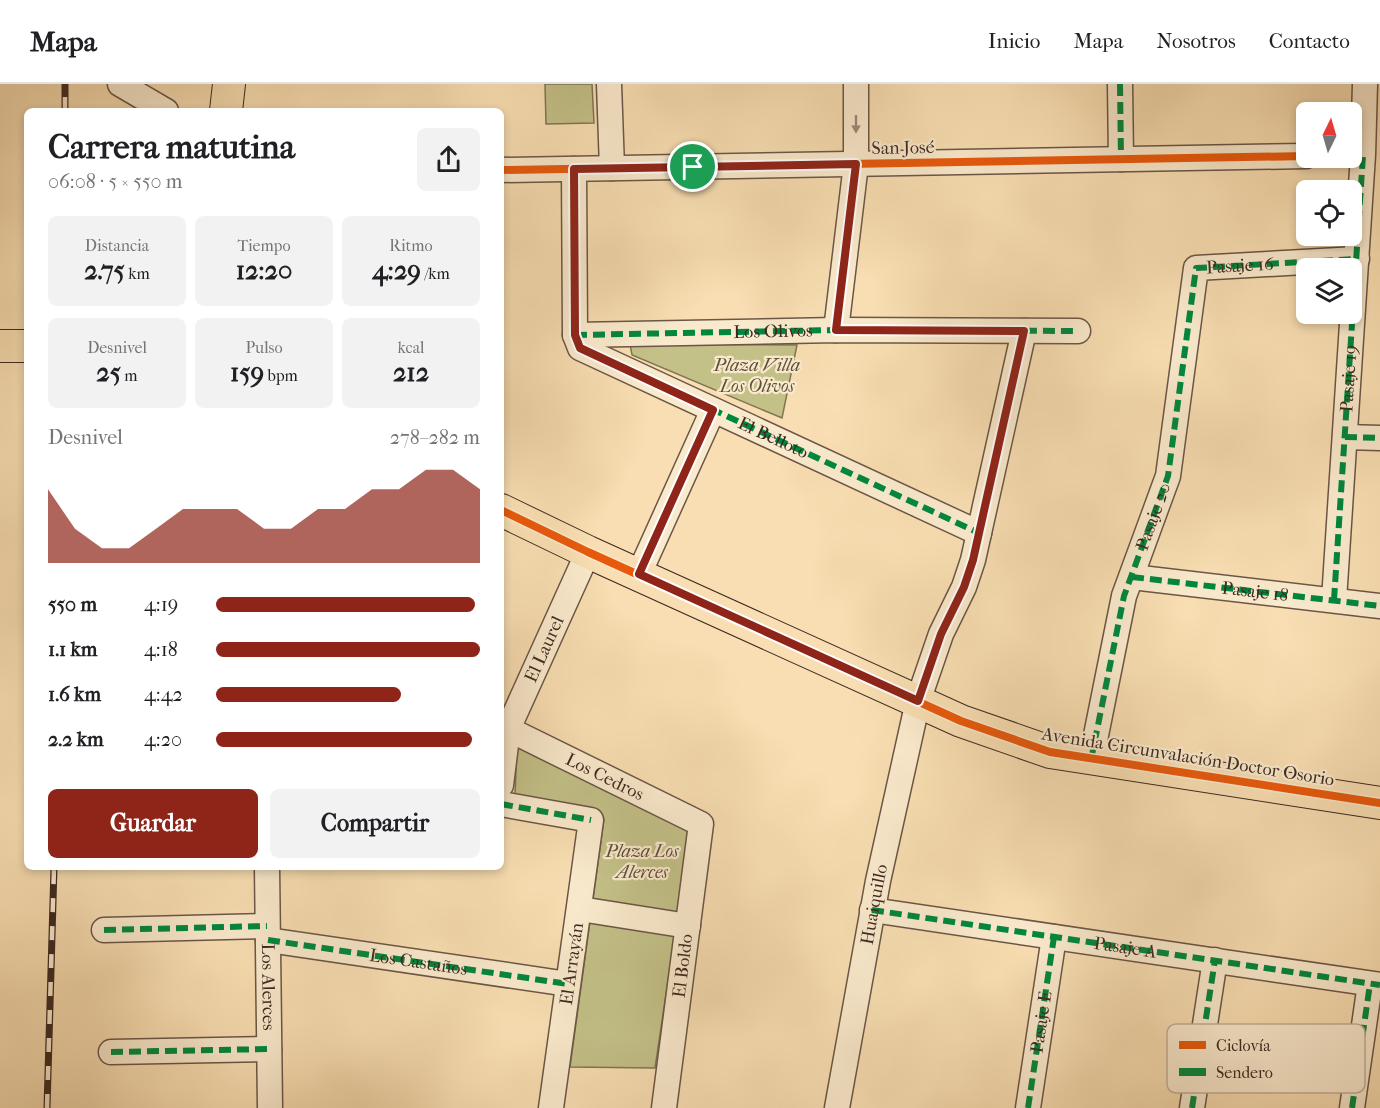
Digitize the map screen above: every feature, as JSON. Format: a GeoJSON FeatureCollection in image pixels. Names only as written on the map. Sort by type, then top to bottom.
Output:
{"type":"FeatureCollection","features":[{"type":"Feature","properties":{"kind":"main road"},"geometry":{"type":"LineString","coordinates":[[226,108],[230,84]]}},
{"type":"Feature","properties":{"kind":"main road"},"geometry":{"type":"LineString","coordinates":[[0,346],[24,346]]}},
{"type":"Feature","properties":{"kind":"main road","name":"Avenida Circunvalación Doctor Osorio"},"geometry":{"type":"LineString","coordinates":[[504,511],[588,552],[1016,743],[1091,760],[1380,803]]}},
{"type":"Feature","properties":{"kind":"street"},"geometry":{"type":"LineString","coordinates":[[120,84],[161,108]]}},
{"type":"Feature","properties":{"kind":"street"},"geometry":{"type":"LineString","coordinates":[[609,84],[612,168]]}},
{"type":"Feature","properties":{"kind":"street"},"geometry":{"type":"LineString","coordinates":[[836,330],[856,164],[856,84]]}},
{"type":"Feature","properties":{"kind":"street"},"geometry":{"type":"LineString","coordinates":[[1120,84],[1121,159]]}},
{"type":"Feature","properties":{"kind":"street","name":"Pasaje 19"},"geometry":{"type":"LineString","coordinates":[[1357,258],[1365,154],[1365,84]]}},
{"type":"Feature","properties":{"kind":"street","name":"San José"},"geometry":{"type":"LineString","coordinates":[[504,170],[1296,156]]}},
{"type":"Feature","properties":{"kind":"street"},"geometry":{"type":"LineString","coordinates":[[574,169],[575,335]]}},
{"type":"Feature","properties":{"kind":"street","name":"Pasaje 16"},"geometry":{"type":"LineString","coordinates":[[1196,268],[1296,262]]}},
{"type":"Feature","properties":{"kind":"street","name":"Pasaje 20"},"geometry":{"type":"LineString","coordinates":[[1091,760],[1124,597],[1160,501],[1170,465],[1196,268]]}},
{"type":"Feature","properties":{"kind":"street","name":"Pasaje 19"},"geometry":{"type":"LineString","coordinates":[[1334,600],[1353,324]]}},
{"type":"Feature","properties":{"kind":"street","name":"Los Olivos"},"geometry":{"type":"LineString","coordinates":[[575,335],[836,330],[1078,331]]}},
{"type":"Feature","properties":{"kind":"street","name":"Huaiquillo"},"geometry":{"type":"LineString","coordinates":[[837,1108],[872,909],[918,701],[941,634],[964,587],[979,533],[1024,331]]}},
{"type":"Feature","properties":{"kind":"street","name":"El Belloto"},"geometry":{"type":"LineString","coordinates":[[575,335],[580,348],[979,533]]}},
{"type":"Feature","properties":{"kind":"street"},"geometry":{"type":"LineString","coordinates":[[639,574],[713,410]]}},
{"type":"Feature","properties":{"kind":"street"},"geometry":{"type":"LineString","coordinates":[[1345,437],[1380,438]]}},
{"type":"Feature","properties":{"kind":"street","name":"El Laurel"},"geometry":{"type":"LineString","coordinates":[[504,761],[508,729],[588,552]]}},
{"type":"Feature","properties":{"kind":"street","name":"Pasaje 18"},"geometry":{"type":"LineString","coordinates":[[1132,577],[1380,606]]}},
{"type":"Feature","properties":{"kind":"street","name":"Los Cedros"},"geometry":{"type":"LineString","coordinates":[[508,729],[701,824]]}},
{"type":"Feature","properties":{"kind":"street","name":"El Arrayán"},"geometry":{"type":"LineString","coordinates":[[504,805],[591,820],[551,1108]]}},
{"type":"Feature","properties":{"kind":"street","name":"El Boldo"},"geometry":{"type":"LineString","coordinates":[[664,1108],[701,824]]}},
{"type":"Feature","properties":{"kind":"street","name":"Los Alerces"},"geometry":{"type":"LineString","coordinates":[[267,870],[270,1108]]}},
{"type":"Feature","properties":{"kind":"street"},"geometry":{"type":"LineString","coordinates":[[580,909],[688,926]]}},
{"type":"Feature","properties":{"kind":"street","name":"Pasaje A"},"geometry":{"type":"LineString","coordinates":[[872,909],[1375,984]]}},
{"type":"Feature","properties":{"kind":"street","name":"Los Castaños"},"geometry":{"type":"LineString","coordinates":[[104,930],[267,933],[568,984]]}},
{"type":"Feature","properties":{"kind":"street","name":"Pasaje E"},"geometry":{"type":"LineString","coordinates":[[1028,1108],[1054,937]]}},
{"type":"Feature","properties":{"kind":"street"},"geometry":{"type":"LineString","coordinates":[[1205,1024],[1215,960]]}},
{"type":"Feature","properties":{"kind":"street"},"geometry":{"type":"LineString","coordinates":[[1365,1038],[1375,984]]}},
{"type":"Feature","properties":{"kind":"street"},"geometry":{"type":"LineString","coordinates":[[111,1052],[269,1049]]}},
{"type":"Feature","properties":{"kind":"street"},"geometry":{"type":"LineString","coordinates":[[1192,1108],[1194,1093]]}},
{"type":"Feature","properties":{"kind":"street"},"geometry":{"type":"LineString","coordinates":[[1352,1108],[1355,1093]]}},
{"type":"Feature","properties":{"kind":"green space"},"geometry":{"type":"Polygon","coordinates":[[[545,84],[592,84],[594,123],[546,124],[545,84]]]}},
{"type":"Feature","properties":{"kind":"green space","name":"Plaza Villa Los Olivos"},"geometry":{"type":"Polygon","coordinates":[[[630,344],[797,345],[782,418],[632,355],[630,344]]]}},
{"type":"Feature","properties":{"kind":"green space","name":"Plaza Los Alerces"},"geometry":{"type":"Polygon","coordinates":[[[517,744],[691,827],[655,1068],[570,1067],[604,819],[515,795],[517,744]]]}},
{"type":"Feature","properties":{"kind":"railway"},"geometry":{"type":"LineString","coordinates":[[65,84],[65,108]]}},
{"type":"Feature","properties":{"kind":"railway"},"geometry":{"type":"LineString","coordinates":[[47,1108],[54,870]]}},
{"type":"Feature","properties":{"kind":"marked path"},"geometry":{"type":"LineString","coordinates":[[1120,84],[1121,159]]}},
{"type":"Feature","properties":{"kind":"marked path"},"geometry":{"type":"LineString","coordinates":[[1334,600],[1363,155]]}},
{"type":"Feature","properties":{"kind":"marked path"},"geometry":{"type":"LineString","coordinates":[[836,330],[856,164]]}},
{"type":"Feature","properties":{"kind":"marked path"},"geometry":{"type":"LineString","coordinates":[[574,169],[575,335],[580,348],[979,533]]}},
{"type":"Feature","properties":{"kind":"marked path"},"geometry":{"type":"LineString","coordinates":[[1091,760],[1124,596],[1168,476],[1196,268],[1296,262]]}},
{"type":"Feature","properties":{"kind":"marked path"},"geometry":{"type":"LineString","coordinates":[[575,335],[836,330],[1078,331]]}},
{"type":"Feature","properties":{"kind":"marked path"},"geometry":{"type":"LineString","coordinates":[[918,701],[941,634],[964,587],[973,560],[1024,331]]}},
{"type":"Feature","properties":{"kind":"marked path"},"geometry":{"type":"LineString","coordinates":[[639,574],[713,410]]}},
{"type":"Feature","properties":{"kind":"marked path"},"geometry":{"type":"LineString","coordinates":[[1345,437],[1380,438]]}},
{"type":"Feature","properties":{"kind":"marked path"},"geometry":{"type":"LineString","coordinates":[[1132,577],[1380,606]]}},
{"type":"Feature","properties":{"kind":"marked path"},"geometry":{"type":"LineString","coordinates":[[504,805],[591,820]]}},
{"type":"Feature","properties":{"kind":"marked path"},"geometry":{"type":"LineString","coordinates":[[872,910],[1380,985]]}},
{"type":"Feature","properties":{"kind":"marked path"},"geometry":{"type":"LineString","coordinates":[[104,930],[267,926]]}},
{"type":"Feature","properties":{"kind":"marked path"},"geometry":{"type":"LineString","coordinates":[[1028,1108],[1054,937]]}},
{"type":"Feature","properties":{"kind":"marked path"},"geometry":{"type":"LineString","coordinates":[[268,940],[568,984]]}},
{"type":"Feature","properties":{"kind":"marked path"},"geometry":{"type":"LineString","coordinates":[[1205,1024],[1215,960]]}},
{"type":"Feature","properties":{"kind":"marked path"},"geometry":{"type":"LineString","coordinates":[[1364,1024],[1370,984]]}},
{"type":"Feature","properties":{"kind":"marked path"},"geometry":{"type":"LineString","coordinates":[[111,1052],[269,1049]]}},
{"type":"Feature","properties":{"kind":"marked path"},"geometry":{"type":"LineString","coordinates":[[1192,1108],[1194,1093]]}},
{"type":"Feature","properties":{"kind":"marked path"},"geometry":{"type":"LineString","coordinates":[[1352,1108],[1354,1093]]}},
{"type":"Feature","properties":{"kind":"cycle path"},"geometry":{"type":"LineString","coordinates":[[504,170],[1296,156]]}},
{"type":"Feature","properties":{"kind":"cycle path"},"geometry":{"type":"LineString","coordinates":[[504,511],[588,552],[961,721],[1050,752],[1380,803]]}},
{"type":"Feature","properties":{"kind":"route"},"geometry":{"type":"LineString","coordinates":[[856,164],[836,330],[1024,331],[973,560],[964,587],[941,634],[918,701],[639,574],[713,410],[580,348],[575,335],[574,169],[693,167],[856,164]]}}]}
